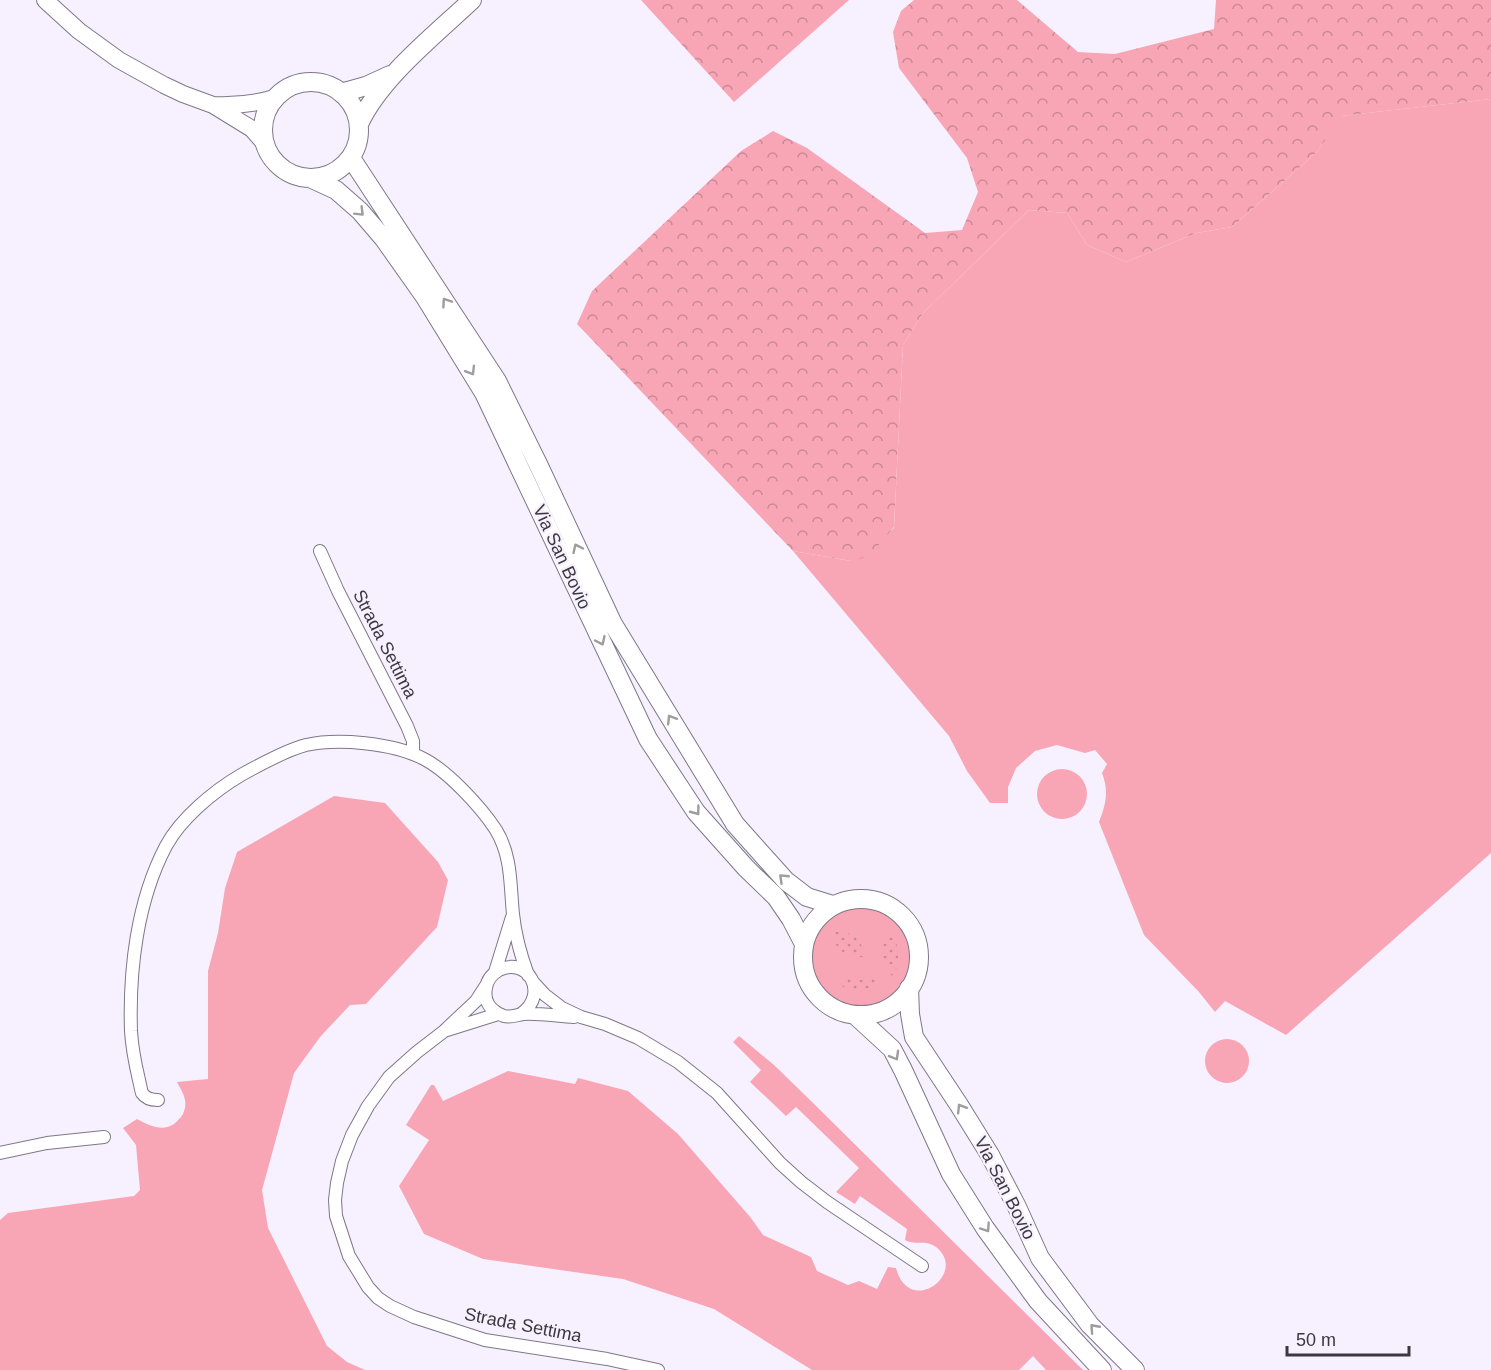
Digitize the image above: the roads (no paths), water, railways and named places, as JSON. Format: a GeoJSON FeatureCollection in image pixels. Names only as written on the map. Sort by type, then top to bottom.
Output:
{"type":"FeatureCollection","features":[{"type":"Feature","properties":{"kind":"main road"},"geometry":{"type":"LineString","coordinates":[[359,124],[374,98],[395,73],[472,0]]}},
{"type":"Feature","properties":{"kind":"main road"},"geometry":{"type":"LineString","coordinates":[[341,93],[354,91],[395,73]]}},
{"type":"Feature","properties":{"kind":"main road"},"geometry":{"type":"LineString","coordinates":[[264,144],[263,127],[266,114],[275,98],[288,88],[316,82],[341,93],[354,108],[359,124],[357,144],[351,158],[340,168],[331,174],[312,179]]}},
{"type":"Feature","properties":{"kind":"main road","name":"Via San Bovio"},"geometry":{"type":"LineString","coordinates":[[264,144],[274,162],[283,170],[292,175],[312,179],[336,190],[360,212],[384,239],[425,297],[484,393],[648,739],[696,812],[746,868],[776,897],[791,919],[804,944],[805,972],[813,990],[820,999],[834,1008],[855,1015],[872,1014],[892,1006],[902,998],[917,974],[919,954],[909,923],[901,914],[882,902],[866,898],[850,899],[833,905],[807,897],[786,881],[735,824],[613,624],[497,381],[351,158]]}},
{"type":"Feature","properties":{"kind":"main road"},"geometry":{"type":"LineString","coordinates":[[804,944],[817,918],[833,905]]}},
{"type":"Feature","properties":{"kind":"main road","name":"Via San Bovio"},"geometry":{"type":"LineString","coordinates":[[909,988],[914,1037],[990,1155],[1040,1257],[1090,1325],[1135,1370]]}},
{"type":"Feature","properties":{"kind":"main road","name":"Via San Bovio"},"geometry":{"type":"LineString","coordinates":[[855,1015],[892,1049],[951,1174],[985,1228],[1038,1301],[1102,1370]]}},
{"type":"Feature","properties":{"kind":"street"},"geometry":{"type":"LineString","coordinates":[[45,0],[79,31],[133,69],[183,94],[213,105],[252,129],[264,144]]}},
{"type":"Feature","properties":{"kind":"street"},"geometry":{"type":"LineString","coordinates":[[213,105],[234,106],[275,98]]}},
{"type":"Feature","properties":{"kind":"street","name":"Strada Settima"},"geometry":{"type":"LineString","coordinates":[[320,551],[407,726],[413,741],[413,754]]}},
{"type":"Feature","properties":{"kind":"street","name":"Strada Settima"},"geometry":{"type":"LineString","coordinates":[[158,1101],[150,1100],[143,1094],[132,1051],[130,1010],[132,964],[140,921],[151,881],[166,845],[188,817],[226,784],[262,763],[304,746],[331,741],[401,750],[423,758],[440,770],[460,788],[496,831],[506,852],[511,874],[513,916],[522,960],[531,978],[545,995],[562,1008],[580,1017],[639,1038],[678,1062],[717,1093],[801,1182],[922,1266]]}},
{"type":"Feature","properties":{"kind":"street","name":"Strada Settima"},"geometry":{"type":"LineString","coordinates":[[513,916],[495,972],[476,1001],[390,1077],[368,1106],[342,1161],[335,1200],[336,1216],[349,1256],[357,1271],[378,1298],[390,1306],[414,1317],[485,1340],[607,1359],[658,1370]]}},
{"type":"Feature","properties":{"kind":"street"},"geometry":{"type":"LineString","coordinates":[[495,972],[508,967],[523,970],[531,978],[535,989],[532,1004],[521,1014]]}},
{"type":"Feature","properties":{"kind":"street"},"geometry":{"type":"LineString","coordinates":[[487,984],[485,991],[488,1004],[498,1014]]}},
{"type":"Feature","properties":{"kind":"street","name":"Strada Settima"},"geometry":{"type":"LineString","coordinates":[[443,1032],[498,1014],[513,1017],[521,1014],[580,1017]]}},
{"type":"Feature","properties":{"kind":"street"},"geometry":{"type":"LineString","coordinates":[[0,1153],[47,1143],[104,1137]]}}]}
